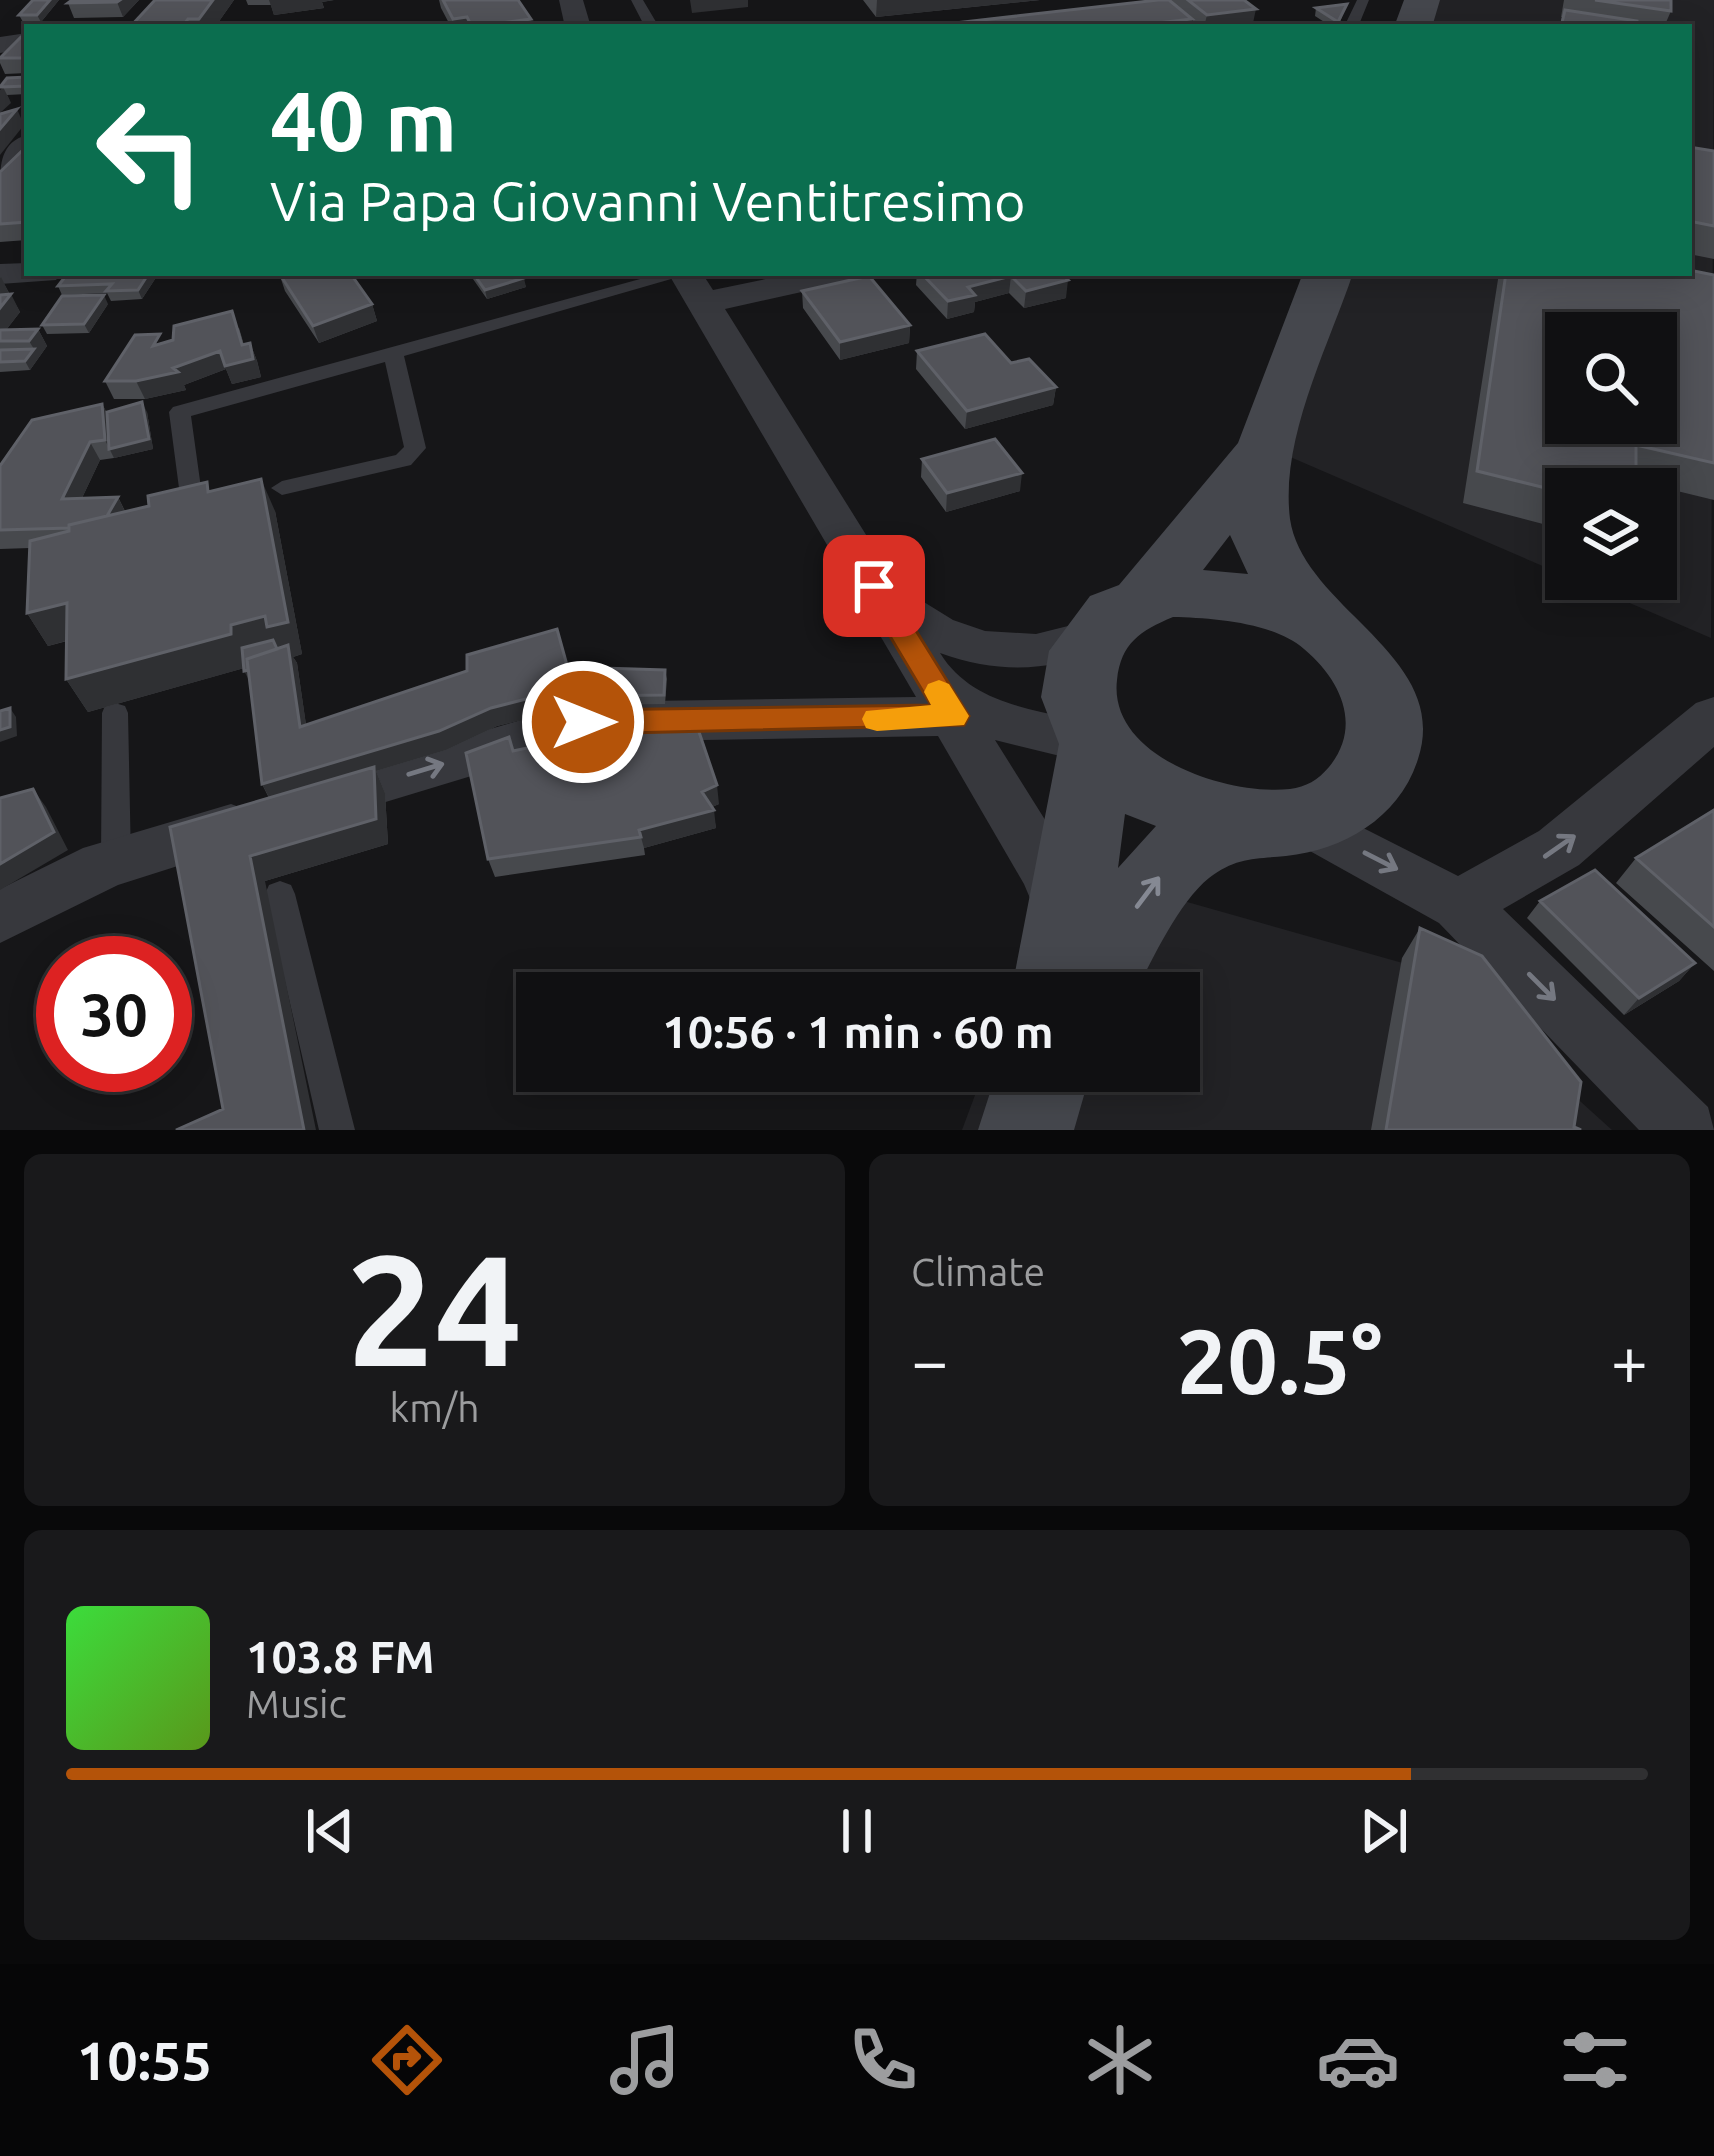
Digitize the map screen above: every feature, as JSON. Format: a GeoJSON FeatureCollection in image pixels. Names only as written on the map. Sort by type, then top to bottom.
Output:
{"type":"FeatureCollection","features":[{"type":"Feature","properties":{"kind":"main road"},"geometry":{"type":"LineString","coordinates":[[1094,972],[1179,854],[1270,821],[1347,802],[1376,772],[1388,735],[1381,695],[1358,658],[1282,580],[1265,549],[1258,508],[1267,447],[1327,276]]}},
{"type":"Feature","properties":{"kind":"main road"},"geometry":{"type":"LineString","coordinates":[[1146,596],[1267,447]]}},
{"type":"Feature","properties":{"kind":"main road"},"geometry":{"type":"LineString","coordinates":[[1270,821],[1196,812],[1157,795],[1123,772],[1097,744],[1079,706],[1076,670],[1088,639],[1112,614],[1146,596],[1188,589],[1234,591],[1280,604],[1323,627]]}},
{"type":"Feature","properties":{"kind":"main road"},"geometry":{"type":"LineString","coordinates":[[1063,972],[1097,744]]}},
{"type":"Feature","properties":{"kind":"street"},"geometry":{"type":"LineString","coordinates":[[0,178],[24,148]]}},
{"type":"Feature","properties":{"kind":"street"},"geometry":{"type":"LineString","coordinates":[[798,276],[690,283],[1049,875],[1051,972]]}},
{"type":"Feature","properties":{"kind":"street"},"geometry":{"type":"LineString","coordinates":[[863,566],[894,603],[916,620],[986,651],[1039,654],[1088,639]]}},
{"type":"Feature","properties":{"kind":"street"},"geometry":{"type":"LineString","coordinates":[[0,917],[116,861],[583,722],[941,696],[976,715],[1097,744]]}},
{"type":"Feature","properties":{"kind":"street"},"geometry":{"type":"LineString","coordinates":[[1459,905],[1559,848],[1714,717]]}},
{"type":"Feature","properties":{"kind":"street"},"geometry":{"type":"LineString","coordinates":[[1270,821],[1459,905],[1685,1130]]}},
{"type":"Feature","properties":{"kind":"lane"},"geometry":{"type":"LineString","coordinates":[[190,488],[180,412],[393,353],[690,283]]}},
{"type":"Feature","properties":{"kind":"lane"},"geometry":{"type":"LineString","coordinates":[[282,488],[404,460],[415,448],[393,353]]}},
{"type":"Feature","properties":{"kind":"lane"},"geometry":{"type":"LineString","coordinates":[[115,713],[116,861]]}},
{"type":"Feature","properties":{"kind":"lane"},"geometry":{"type":"LineString","coordinates":[[280,894],[337,1130]]}},
{"type":"Feature","properties":{"kind":"shaded area"},"geometry":{"type":"Polygon","coordinates":[[[1420,0],[1714,0],[1711,638],[1623,600],[1677,600],[1677,468],[1545,468],[1545,567],[1267,447],[1327,276],[1692,276],[1692,24],[1412,24],[1420,0]]]}},
{"type":"Feature","properties":{"kind":"shaded area"},"geometry":{"type":"Polygon","coordinates":[[[1060,866],[1438,973],[1612,1130],[962,1130],[976,1092],[1200,1092],[1200,972],[1021,972],[1060,866]]]}},
{"type":"Feature","properties":{"kind":"building"},"geometry":{"type":"Polygon","coordinates":[[[33,0],[50,0],[37,15],[19,15],[33,0]]]}},
{"type":"Feature","properties":{"kind":"building"},"geometry":{"type":"Polygon","coordinates":[[[72,0],[120,0],[68,3],[72,0]]]}},
{"type":"Feature","properties":{"kind":"building"},"geometry":{"type":"Polygon","coordinates":[[[155,0],[213,0],[199,19],[184,24],[133,24],[155,0]]]}},
{"type":"Feature","properties":{"kind":"building"},"geometry":{"type":"Polygon","coordinates":[[[443,0],[518,0],[531,19],[470,24],[467,17],[453,19],[443,0]]]}},
{"type":"Feature","properties":{"kind":"building"},"geometry":{"type":"Polygon","coordinates":[[[1158,0],[1169,0],[1192,19],[1149,24],[946,24],[1158,0]]]}},
{"type":"Feature","properties":{"kind":"building"},"geometry":{"type":"Polygon","coordinates":[[[1188,0],[1244,0],[1256,9],[1207,15],[1188,0]]]}},
{"type":"Feature","properties":{"kind":"building"},"geometry":{"type":"Polygon","coordinates":[[[1595,0],[1671,0],[1671,11],[1595,0]]]}},
{"type":"Feature","properties":{"kind":"building"},"geometry":{"type":"Polygon","coordinates":[[[1347,4],[1338,22],[1316,8],[1347,4]]]}},
{"type":"Feature","properties":{"kind":"building"},"geometry":{"type":"Polygon","coordinates":[[[1565,10],[1637,21],[1637,24],[1562,24],[1565,10]]]}},
{"type":"Feature","properties":{"kind":"building"},"geometry":{"type":"Polygon","coordinates":[[[21,37],[24,37],[24,58],[0,58],[21,37]]]}},
{"type":"Feature","properties":{"kind":"building"},"geometry":{"type":"Polygon","coordinates":[[[24,77],[24,86],[0,87],[7,78],[24,77]]]}},
{"type":"Feature","properties":{"kind":"building"},"geometry":{"type":"Polygon","coordinates":[[[17,109],[0,129],[0,114],[17,109]]]}},
{"type":"Feature","properties":{"kind":"building"},"geometry":{"type":"Polygon","coordinates":[[[1692,147],[1714,151],[1714,226],[1692,222],[1692,147]]]}},
{"type":"Feature","properties":{"kind":"building"},"geometry":{"type":"Polygon","coordinates":[[[24,149],[24,222],[0,224],[0,172],[24,149]]]}},
{"type":"Feature","properties":{"kind":"building"},"geometry":{"type":"Polygon","coordinates":[[[1692,271],[1714,275],[1714,463],[1636,445],[1636,468],[1545,468],[1545,488],[1477,471],[1506,276],[1692,276],[1692,271]]]}},
{"type":"Feature","properties":{"kind":"building"},"geometry":{"type":"Polygon","coordinates":[[[66,276],[147,276],[138,290],[106,291],[112,284],[58,286],[66,276]]]}},
{"type":"Feature","properties":{"kind":"building"},"geometry":{"type":"Polygon","coordinates":[[[281,276],[352,276],[372,304],[313,326],[281,276]]]}},
{"type":"Feature","properties":{"kind":"building"},"geometry":{"type":"Polygon","coordinates":[[[475,276],[524,278],[485,290],[475,276]]]}},
{"type":"Feature","properties":{"kind":"building"},"geometry":{"type":"Polygon","coordinates":[[[869,276],[910,325],[840,342],[802,291],[869,276]]]}},
{"type":"Feature","properties":{"kind":"building"},"geometry":{"type":"Polygon","coordinates":[[[924,276],[1011,276],[968,287],[975,295],[948,301],[924,276]]]}},
{"type":"Feature","properties":{"kind":"building"},"geometry":{"type":"Polygon","coordinates":[[[1011,276],[1063,276],[1068,280],[1026,291],[1011,276]]]}},
{"type":"Feature","properties":{"kind":"building"},"geometry":{"type":"Polygon","coordinates":[[[104,295],[84,324],[42,325],[62,296],[104,295]]]}},
{"type":"Feature","properties":{"kind":"building"},"geometry":{"type":"Polygon","coordinates":[[[232,311],[242,345],[250,343],[253,359],[225,366],[220,351],[173,368],[178,372],[136,381],[105,381],[135,335],[160,334],[153,346],[173,340],[174,326],[232,311]]]}},
{"type":"Feature","properties":{"kind":"building"},"geometry":{"type":"Polygon","coordinates":[[[38,329],[29,341],[0,341],[0,330],[38,329]]]}},
{"type":"Feature","properties":{"kind":"building"},"geometry":{"type":"Polygon","coordinates":[[[985,334],[1011,363],[1029,359],[1056,387],[967,411],[917,351],[985,334]]]}},
{"type":"Feature","properties":{"kind":"building"},"geometry":{"type":"Polygon","coordinates":[[[34,349],[25,361],[0,362],[0,350],[34,349]]]}},
{"type":"Feature","properties":{"kind":"building"},"geometry":{"type":"Polygon","coordinates":[[[142,402],[149,439],[109,449],[107,412],[142,402]]]}},
{"type":"Feature","properties":{"kind":"building"},"geometry":{"type":"Polygon","coordinates":[[[102,404],[105,440],[90,442],[62,499],[118,497],[107,516],[69,528],[0,530],[0,466],[32,420],[102,404]]]}},
{"type":"Feature","properties":{"kind":"building"},"geometry":{"type":"Polygon","coordinates":[[[995,439],[1022,473],[947,493],[922,459],[995,439]]]}},
{"type":"Feature","properties":{"kind":"building"},"geometry":{"type":"Polygon","coordinates":[[[261,479],[288,622],[267,627],[265,616],[231,625],[231,634],[66,679],[67,603],[27,613],[30,541],[69,531],[69,525],[149,506],[148,496],[207,482],[208,492],[261,479]]]}},
{"type":"Feature","properties":{"kind":"building"},"geometry":{"type":"Polygon","coordinates":[[[557,629],[573,687],[491,708],[439,731],[262,784],[247,659],[288,645],[300,727],[467,671],[467,655],[557,629]]]}},
{"type":"Feature","properties":{"kind":"building"},"geometry":{"type":"Polygon","coordinates":[[[273,640],[277,649],[247,659],[248,670],[244,671],[242,648],[273,640]]]}},
{"type":"Feature","properties":{"kind":"building"},"geometry":{"type":"Polygon","coordinates":[[[568,667],[665,670],[664,695],[576,696],[568,667]]]}},
{"type":"Feature","properties":{"kind":"building"},"geometry":{"type":"Polygon","coordinates":[[[10,708],[10,727],[0,730],[0,711],[10,708]]]}},
{"type":"Feature","properties":{"kind":"building"},"geometry":{"type":"Polygon","coordinates":[[[698,729],[717,785],[702,792],[714,810],[639,830],[641,837],[488,859],[466,753],[509,737],[513,751],[608,731],[698,729]]]}},
{"type":"Feature","properties":{"kind":"building"},"geometry":{"type":"Polygon","coordinates":[[[374,767],[376,819],[250,856],[304,1130],[176,1130],[223,1109],[170,827],[374,767]]]}},
{"type":"Feature","properties":{"kind":"building"},"geometry":{"type":"Polygon","coordinates":[[[33,789],[54,832],[0,864],[0,798],[33,789]]]}},
{"type":"Feature","properties":{"kind":"building"},"geometry":{"type":"Polygon","coordinates":[[[1714,810],[1714,927],[1636,858],[1714,810]]]}},
{"type":"Feature","properties":{"kind":"building"},"geometry":{"type":"Polygon","coordinates":[[[1595,870],[1695,963],[1639,998],[1540,901],[1595,870]]]}},
{"type":"Feature","properties":{"kind":"building"},"geometry":{"type":"Polygon","coordinates":[[[1420,928],[1482,956],[1581,1082],[1574,1127],[1581,1130],[1386,1130],[1420,928]]]}},
{"type":"Feature","properties":{"kind":"slow traffic"},"geometry":{"type":"LineString","coordinates":[[877,719],[953,716],[939,692]]}},
{"type":"Feature","properties":{"kind":"route"},"geometry":{"type":"LineString","coordinates":[[583,722],[953,716],[874,586]]}}]}
